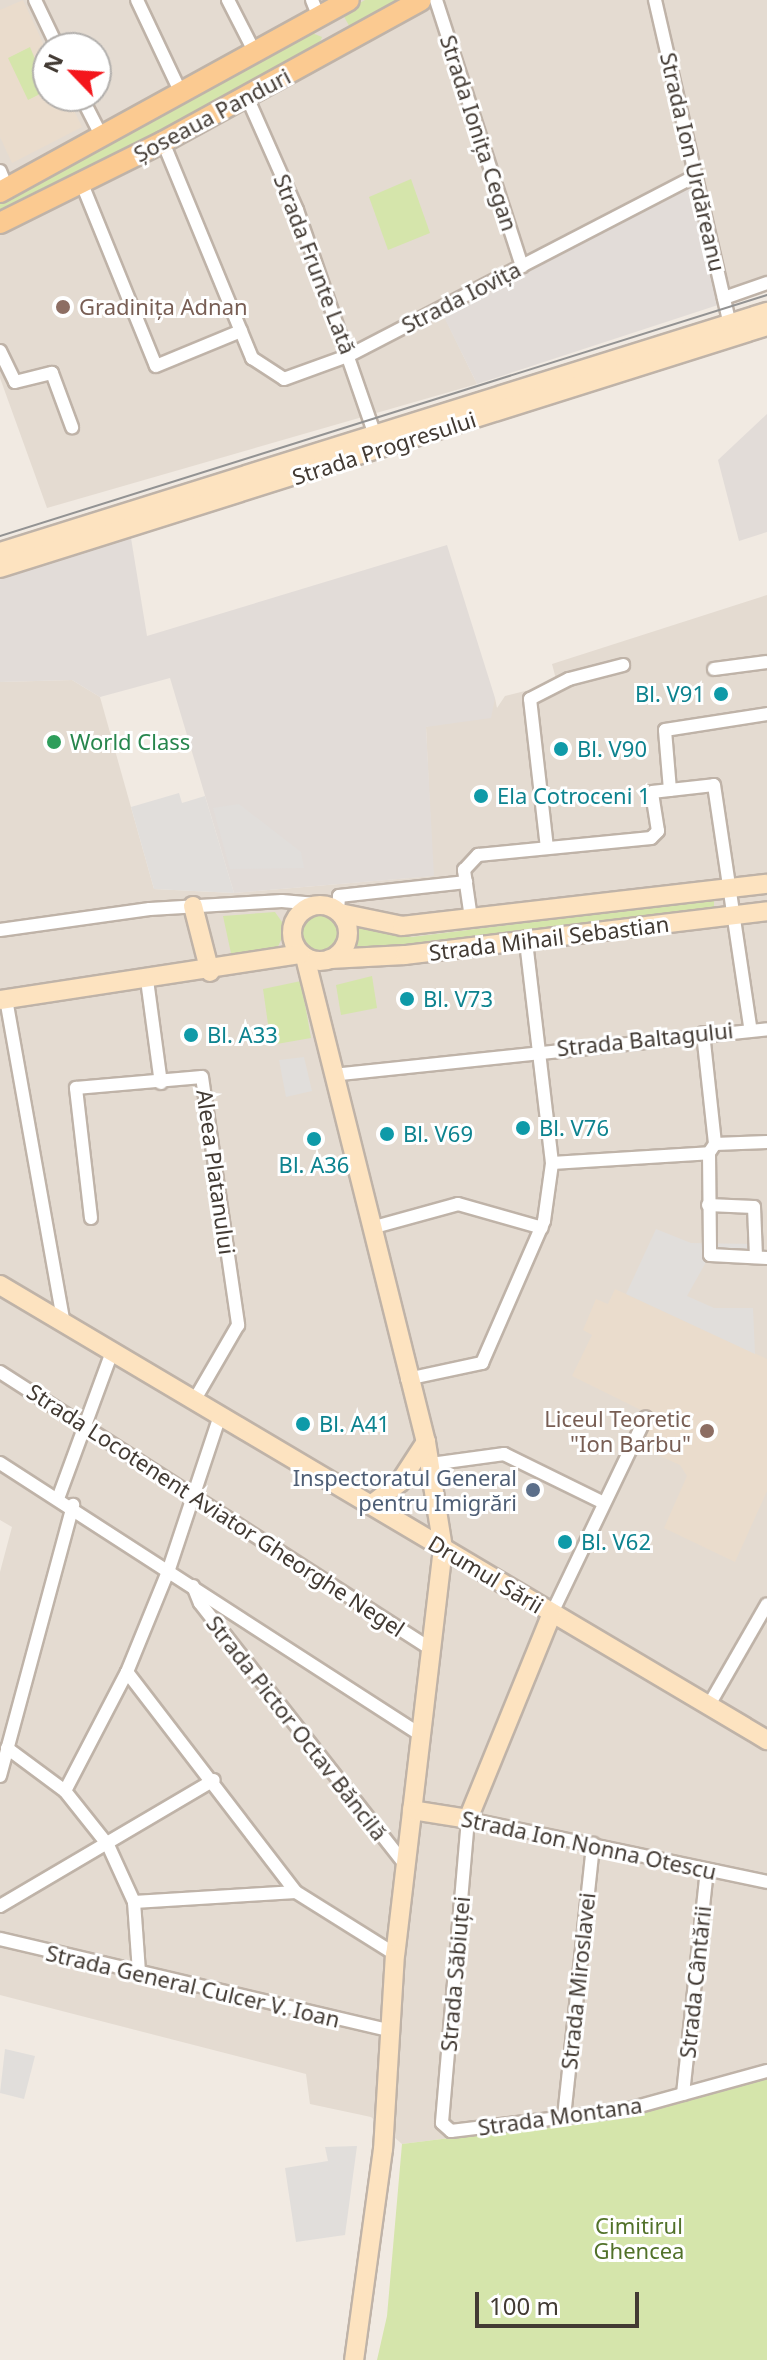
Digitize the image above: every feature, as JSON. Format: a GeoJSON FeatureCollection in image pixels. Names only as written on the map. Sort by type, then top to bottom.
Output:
{"type":"FeatureCollection","features":[{"type":"Feature","properties":{"kind":"main road","name":"Șoseaua Panduri"},"geometry":{"type":"LineString","coordinates":[[2,184],[102,137],[255,53],[319,10],[349,0]]}},
{"type":"Feature","properties":{"kind":"main road","name":"Șoseaua Panduri"},"geometry":{"type":"LineString","coordinates":[[0,223],[163,142],[421,0]]}},
{"type":"Feature","properties":{"kind":"main road"},"geometry":{"type":"LineString","coordinates":[[319,10],[342,44]]}},
{"type":"Feature","properties":{"kind":"main road","name":"Strada Progresului"},"geometry":{"type":"LineString","coordinates":[[0,568],[378,442],[732,330],[767,312]]}},
{"type":"Feature","properties":{"kind":"main road","name":"Strada Progresului"},"geometry":{"type":"LineString","coordinates":[[732,330],[767,326]]}},
{"type":"Feature","properties":{"kind":"main road","name":"Strada Progresului"},"geometry":{"type":"LineString","coordinates":[[0,552],[378,442]]}},
{"type":"Feature","properties":{"kind":"main road","name":"Strada Mihail Sebastian"},"geometry":{"type":"LineString","coordinates":[[339,912],[394,926],[767,884]]}},
{"type":"Feature","properties":{"kind":"main road"},"geometry":{"type":"LineString","coordinates":[[314,958],[293,943],[292,925],[302,910],[319,904],[339,912],[348,939],[314,958],[309,980],[407,1379],[426,1442],[443,1548],[395,1954],[383,2149],[354,2360]]}},
{"type":"Feature","properties":{"kind":"main road"},"geometry":{"type":"LineString","coordinates":[[193,906],[210,972]]}},
{"type":"Feature","properties":{"kind":"main road","name":"Strada Mihail Sebastian"},"geometry":{"type":"LineString","coordinates":[[3,1000],[314,958],[526,940],[767,911]]}},
{"type":"Feature","properties":{"kind":"main road","name":"Drumul Sării"},"geometry":{"type":"LineString","coordinates":[[0,1285],[767,1740]]}},
{"type":"Feature","properties":{"kind":"main road"},"geometry":{"type":"LineString","coordinates":[[371,1505],[400,1482],[426,1442]]}},
{"type":"Feature","properties":{"kind":"main road"},"geometry":{"type":"LineString","coordinates":[[468,1819],[552,1613]]}},
{"type":"Feature","properties":{"kind":"main road","name":"Strada Ion Nonna Otescu"},"geometry":{"type":"LineString","coordinates":[[412,1810],[468,1819]]}},
{"type":"Feature","properties":{"kind":"street"},"geometry":{"type":"LineString","coordinates":[[35,0],[50,32]]}},
{"type":"Feature","properties":{"kind":"street"},"geometry":{"type":"LineString","coordinates":[[137,0],[181,93]]}},
{"type":"Feature","properties":{"kind":"street"},"geometry":{"type":"LineString","coordinates":[[228,0],[255,53]]}},
{"type":"Feature","properties":{"kind":"street","name":"Strada Ionița Cegan"},"geometry":{"type":"LineString","coordinates":[[436,0],[522,266]]}},
{"type":"Feature","properties":{"kind":"street","name":"Strada Ion Urdăreanu"},"geometry":{"type":"LineString","coordinates":[[655,0],[732,330]]}},
{"type":"Feature","properties":{"kind":"street","name":"Strada Frunte Lată"},"geometry":{"type":"LineString","coordinates":[[247,97],[297,210],[378,442]]}},
{"type":"Feature","properties":{"kind":"street"},"geometry":{"type":"LineString","coordinates":[[89,112],[102,137]]}},
{"type":"Feature","properties":{"kind":"street"},"geometry":{"type":"LineString","coordinates":[[82,184],[156,366],[241,331],[163,142]]}},
{"type":"Feature","properties":{"kind":"street","name":"Strada Iovița"},"geometry":{"type":"LineString","coordinates":[[241,331],[252,358],[284,379],[350,355],[696,176]]}},
{"type":"Feature","properties":{"kind":"street"},"geometry":{"type":"LineString","coordinates":[[724,298],[767,283]]}},
{"type":"Feature","properties":{"kind":"street"},"geometry":{"type":"LineString","coordinates":[[0,351],[15,382],[52,373],[72,427]]}},
{"type":"Feature","properties":{"kind":"street"},"geometry":{"type":"LineString","coordinates":[[714,669],[767,662]]}},
{"type":"Feature","properties":{"kind":"street"},"geometry":{"type":"LineString","coordinates":[[547,848],[530,699],[569,679],[623,665]]}},
{"type":"Feature","properties":{"kind":"street"},"geometry":{"type":"LineString","coordinates":[[670,790],[665,730],[767,714]]}},
{"type":"Feature","properties":{"kind":"street"},"geometry":{"type":"LineString","coordinates":[[471,918],[464,870],[478,855],[651,838],[658,831],[652,792],[714,785],[750,1027]]}},
{"type":"Feature","properties":{"kind":"street"},"geometry":{"type":"LineString","coordinates":[[339,912],[339,896],[466,882]]}},
{"type":"Feature","properties":{"kind":"street"},"geometry":{"type":"LineString","coordinates":[[0,930],[193,906],[319,904]]}},
{"type":"Feature","properties":{"kind":"street","name":"Strada Baltagului"},"geometry":{"type":"LineString","coordinates":[[407,1379],[482,1363],[543,1225],[552,1163],[526,940]]}},
{"type":"Feature","properties":{"kind":"street","name":"Aleea Platanului"},"geometry":{"type":"LineString","coordinates":[[147,980],[161,1083],[202,1077],[238,1325],[194,1401]]}},
{"type":"Feature","properties":{"kind":"street"},"geometry":{"type":"LineString","coordinates":[[3,1000],[64,1323]]}},
{"type":"Feature","properties":{"kind":"street","name":"Strada Baltagului"},"geometry":{"type":"LineString","coordinates":[[332,1075],[750,1027],[767,1029]]}},
{"type":"Feature","properties":{"kind":"street"},"geometry":{"type":"LineString","coordinates":[[703,1033],[712,1148],[708,1205],[710,1255],[762,1257],[754,1207],[708,1205]]}},
{"type":"Feature","properties":{"kind":"street"},"geometry":{"type":"LineString","coordinates":[[91,1218],[76,1088],[161,1083]]}},
{"type":"Feature","properties":{"kind":"street"},"geometry":{"type":"LineString","coordinates":[[552,1163],[767,1142]]}},
{"type":"Feature","properties":{"kind":"street"},"geometry":{"type":"LineString","coordinates":[[371,1228],[458,1204],[543,1225]]}},
{"type":"Feature","properties":{"kind":"street"},"geometry":{"type":"LineString","coordinates":[[59,1496],[112,1352]]}},
{"type":"Feature","properties":{"kind":"street","name":"Strada Locotenent Aviator Gheorghe Negel"},"geometry":{"type":"LineString","coordinates":[[0,1372],[85,1423],[431,1649]]}},
{"type":"Feature","properties":{"kind":"street"},"geometry":{"type":"LineString","coordinates":[[65,1791],[127,1672],[169,1569],[220,1416]]}},
{"type":"Feature","properties":{"kind":"street"},"geometry":{"type":"LineString","coordinates":[[552,1613],[646,1417]]}},
{"type":"Feature","properties":{"kind":"street"},"geometry":{"type":"LineString","coordinates":[[431,1464],[504,1454],[604,1503]]}},
{"type":"Feature","properties":{"kind":"street"},"geometry":{"type":"LineString","coordinates":[[0,1463],[73,1505],[421,1735]]}},
{"type":"Feature","properties":{"kind":"street"},"geometry":{"type":"LineString","coordinates":[[0,1776],[73,1505]]}},
{"type":"Feature","properties":{"kind":"street","name":"Strada Pictor Octav Băncilă"},"geometry":{"type":"LineString","coordinates":[[193,1586],[200,1603],[406,1866]]}},
{"type":"Feature","properties":{"kind":"street"},"geometry":{"type":"LineString","coordinates":[[709,1705],[767,1604]]}},
{"type":"Feature","properties":{"kind":"street"},"geometry":{"type":"LineString","coordinates":[[127,1672],[214,1780],[296,1892],[395,1954]]}},
{"type":"Feature","properties":{"kind":"street"},"geometry":{"type":"LineString","coordinates":[[7,1748],[65,1791],[108,1845],[134,1902],[139,1972]]}},
{"type":"Feature","properties":{"kind":"street"},"geometry":{"type":"LineString","coordinates":[[0,1906],[214,1780]]}},
{"type":"Feature","properties":{"kind":"street","name":"Strada Ion Nonna Otescu"},"geometry":{"type":"LineString","coordinates":[[468,1819],[767,1882]]}},
{"type":"Feature","properties":{"kind":"street","name":"Strada Săbiuței"},"geometry":{"type":"LineString","coordinates":[[445,2128],[468,1819]]}},
{"type":"Feature","properties":{"kind":"street","name":"Strada Miroslavei"},"geometry":{"type":"LineString","coordinates":[[564,2117],[593,1844]]}},
{"type":"Feature","properties":{"kind":"street","name":"Strada Cântării"},"geometry":{"type":"LineString","coordinates":[[683,2094],[707,1870]]}},
{"type":"Feature","properties":{"kind":"street"},"geometry":{"type":"LineString","coordinates":[[134,1902],[296,1892]]}},
{"type":"Feature","properties":{"kind":"street","name":"Strada General Culcer V. Ioan"},"geometry":{"type":"LineString","coordinates":[[0,1939],[388,2030]]}},
{"type":"Feature","properties":{"kind":"street","name":"Strada Montana"},"geometry":{"type":"LineString","coordinates":[[445,2128],[625,2110],[767,2071]]}},
{"type":"Feature","properties":{"kind":"shaded area"},"geometry":{"type":"Polygon","coordinates":[[[0,0],[767,0],[767,289],[721,304],[690,185],[443,314],[477,384],[47,508],[0,378],[0,0]]]}},
{"type":"Feature","properties":{"kind":"shaded area"},"geometry":{"type":"Polygon","coordinates":[[[23,0],[38,32],[32,32],[32,112],[75,112],[82,127],[12,163],[0,137],[0,10],[23,0]]]}},
{"type":"Feature","properties":{"kind":"shaded area"},"geometry":{"type":"Polygon","coordinates":[[[691,185],[721,304],[477,384],[443,315],[691,185]]]}},
{"type":"Feature","properties":{"kind":"shaded area"},"geometry":{"type":"Polygon","coordinates":[[[767,414],[767,532],[739,541],[718,460],[767,414]]]}},
{"type":"Feature","properties":{"kind":"shaded area"},"geometry":{"type":"Polygon","coordinates":[[[131,538],[147,636],[447,545],[495,698],[491,718],[426,727],[434,876],[234,893],[170,678],[100,697],[72,680],[0,682],[0,578],[131,538]]]}},
{"type":"Feature","properties":{"kind":"shaded area"},"geometry":{"type":"Polygon","coordinates":[[[767,595],[767,2079],[619,2117],[402,2144],[371,2117],[310,2104],[306,2074],[0,1995],[0,1572],[12,1527],[0,1520],[0,682],[72,680],[100,697],[154,889],[234,893],[433,876],[426,727],[495,698],[497,708],[505,696],[557,683],[552,664],[767,595]]]}},
{"type":"Feature","properties":{"kind":"shaded area"},"geometry":{"type":"Polygon","coordinates":[[[179,793],[182,803],[205,796],[234,893],[154,889],[131,807],[179,793]]]}},
{"type":"Feature","properties":{"kind":"shaded area"},"geometry":{"type":"Polygon","coordinates":[[[239,804],[301,852],[304,868],[230,869],[213,808],[239,804]]]}},
{"type":"Feature","properties":{"kind":"shaded area"},"geometry":{"type":"Polygon","coordinates":[[[304,1057],[312,1091],[286,1097],[279,1060],[304,1057]]]}},
{"type":"Feature","properties":{"kind":"shaded area"},"geometry":{"type":"Polygon","coordinates":[[[656,1229],[691,1243],[756,1244],[756,1257],[710,1255],[687,1296],[714,1308],[753,1308],[755,1354],[626,1294],[656,1229]]]}},
{"type":"Feature","properties":{"kind":"shaded area","name":"Liceul Teoretic \"Ion Barbu\""},"geometry":{"type":"Polygon","coordinates":[[[615,1289],[767,1359],[767,1491],[735,1562],[664,1528],[687,1476],[680,1465],[640,1447],[653,1416],[572,1376],[592,1335],[583,1330],[596,1299],[608,1304],[615,1289]]]}},
{"type":"Feature","properties":{"kind":"shaded area"},"geometry":{"type":"Polygon","coordinates":[[[5,2049],[35,2056],[24,2099],[0,2093],[5,2049]]]}},
{"type":"Feature","properties":{"kind":"shaded area"},"geometry":{"type":"Polygon","coordinates":[[[357,2146],[345,2235],[296,2242],[285,2168],[328,2161],[325,2147],[357,2146]]]}},
{"type":"Feature","properties":{"kind":"green space"},"geometry":{"type":"Polygon","coordinates":[[[365,0],[406,0],[352,31],[342,13],[365,0]]]}},
{"type":"Feature","properties":{"kind":"green space"},"geometry":{"type":"Polygon","coordinates":[[[307,31],[322,37],[317,50],[0,217],[0,203],[307,31]]]}},
{"type":"Feature","properties":{"kind":"green space"},"geometry":{"type":"Polygon","coordinates":[[[30,47],[32,98],[28,100],[8,58],[30,47]]]}},
{"type":"Feature","properties":{"kind":"green space"},"geometry":{"type":"Polygon","coordinates":[[[411,179],[430,233],[388,250],[369,197],[411,179]]]}},
{"type":"Feature","properties":{"kind":"green space"},"geometry":{"type":"Polygon","coordinates":[[[714,899],[714,909],[353,954],[349,950],[357,925],[412,937],[714,899]]]}},
{"type":"Feature","properties":{"kind":"green space"},"geometry":{"type":"Polygon","coordinates":[[[275,912],[282,922],[282,938],[275,953],[232,958],[223,916],[275,912]]]}},
{"type":"Feature","properties":{"kind":"green space"},"geometry":{"type":"Polygon","coordinates":[[[320,913],[334,919],[340,933],[334,947],[320,953],[306,947],[300,933],[306,919],[320,913]]]}},
{"type":"Feature","properties":{"kind":"green space"},"geometry":{"type":"Polygon","coordinates":[[[372,976],[377,1008],[341,1015],[336,985],[372,976]]]}},
{"type":"Feature","properties":{"kind":"green space"},"geometry":{"type":"Polygon","coordinates":[[[301,981],[311,1038],[271,1045],[263,989],[301,981]]]}},
{"type":"Feature","properties":{"kind":"green space","name":"Cimitirul Ghencea"},"geometry":{"type":"Polygon","coordinates":[[[767,2079],[767,2360],[377,2360],[387,2316],[402,2144],[619,2117],[767,2079]]]}},
{"type":"Feature","properties":{"kind":"tram line"},"geometry":{"type":"LineString","coordinates":[[0,536],[767,295]]}},
{"type":"Feature","properties":{"kind":"place","name":"Gradinița Adnan"},"geometry":{"type":"Point","coordinates":[63,307]}},
{"type":"Feature","properties":{"kind":"place","name":"Bl. V91"},"geometry":{"type":"Point","coordinates":[721,694]}},
{"type":"Feature","properties":{"kind":"place","name":"World Class"},"geometry":{"type":"Point","coordinates":[54,742]}},
{"type":"Feature","properties":{"kind":"place","name":"Bl. V90"},"geometry":{"type":"Point","coordinates":[561,749]}},
{"type":"Feature","properties":{"kind":"place","name":"Ela Cotroceni 1"},"geometry":{"type":"Point","coordinates":[481,796]}},
{"type":"Feature","properties":{"kind":"place","name":"Bl. V73"},"geometry":{"type":"Point","coordinates":[407,999]}},
{"type":"Feature","properties":{"kind":"place","name":"Bl. A33"},"geometry":{"type":"Point","coordinates":[191,1035]}},
{"type":"Feature","properties":{"kind":"place","name":"Bl. V76"},"geometry":{"type":"Point","coordinates":[523,1128]}},
{"type":"Feature","properties":{"kind":"place","name":"Bl. V69"},"geometry":{"type":"Point","coordinates":[387,1134]}},
{"type":"Feature","properties":{"kind":"place","name":"Bl. A36"},"geometry":{"type":"Point","coordinates":[314,1139]}},
{"type":"Feature","properties":{"kind":"place","name":"Bl. A41"},"geometry":{"type":"Point","coordinates":[303,1424]}},
{"type":"Feature","properties":{"kind":"place","name":"Liceul Teoretic \"Ion Barbu\""},"geometry":{"type":"Point","coordinates":[707,1431]}},
{"type":"Feature","properties":{"kind":"place","name":"Inspectoratul General pentru Imigrări"},"geometry":{"type":"Point","coordinates":[533,1490]}},
{"type":"Feature","properties":{"kind":"place","name":"Bl. V62"},"geometry":{"type":"Point","coordinates":[565,1542]}}]}
